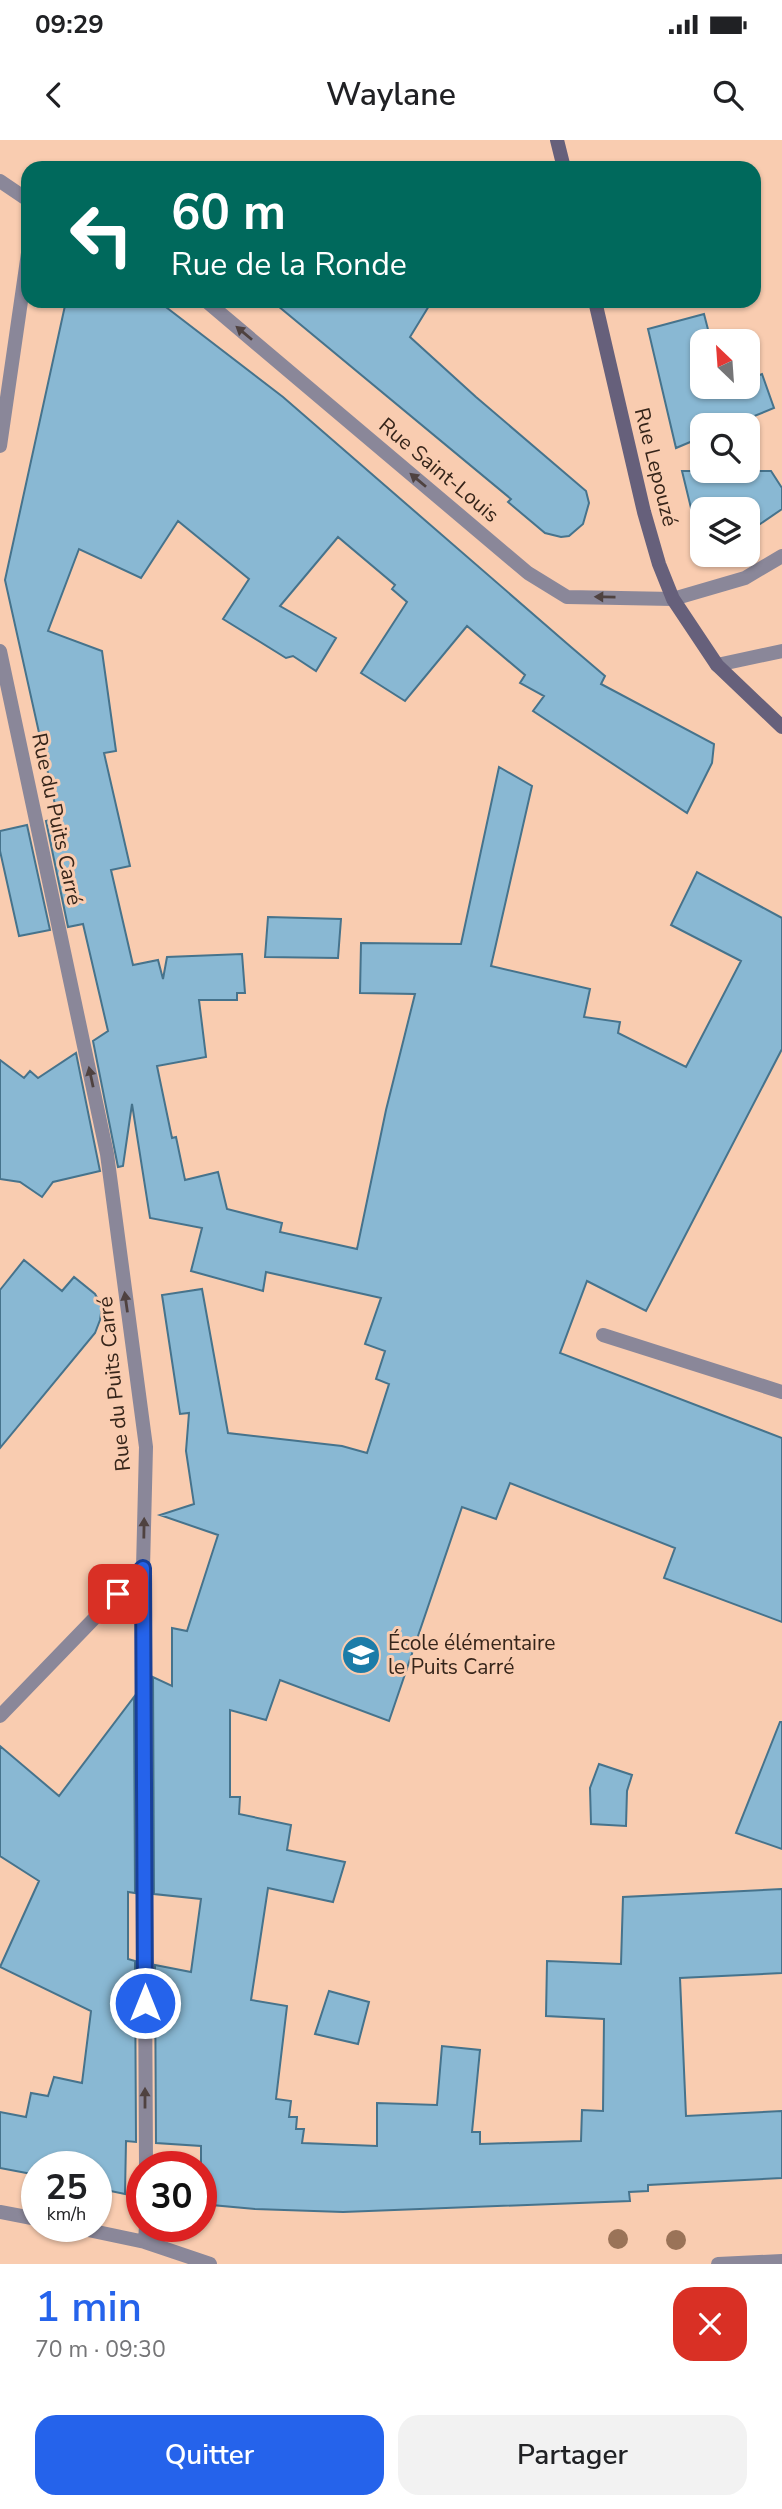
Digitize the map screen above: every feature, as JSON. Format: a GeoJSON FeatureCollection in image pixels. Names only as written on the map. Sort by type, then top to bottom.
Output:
{"type":"FeatureCollection","features":[{"type":"Feature","properties":{"kind":"main road"},"geometry":{"type":"LineString","coordinates":[[557,140],[562,161]]}},
{"type":"Feature","properties":{"kind":"main road","name":"Rue Lepouzé"},"geometry":{"type":"LineString","coordinates":[[597,308],[644,512],[659,564],[673,599],[717,665],[782,727]]}},
{"type":"Feature","properties":{"kind":"street"},"geometry":{"type":"LineString","coordinates":[[0,181],[21,195]]}},
{"type":"Feature","properties":{"kind":"street"},"geometry":{"type":"LineString","coordinates":[[0,446],[21,301]]}},
{"type":"Feature","properties":{"kind":"street","name":"Rue Saint-Louis"},"geometry":{"type":"LineString","coordinates":[[214,308],[528,573],[566,597],[673,599],[744,578],[782,556]]}},
{"type":"Feature","properties":{"kind":"street","name":"Rue du Puits Carré"},"geometry":{"type":"LineString","coordinates":[[0,651],[107,1154],[146,1447],[143,1568],[146,2151]]}},
{"type":"Feature","properties":{"kind":"street"},"geometry":{"type":"LineString","coordinates":[[717,665],[782,651]]}},
{"type":"Feature","properties":{"kind":"street"},"geometry":{"type":"LineString","coordinates":[[603,1335],[782,1392]]}},
{"type":"Feature","properties":{"kind":"street"},"geometry":{"type":"LineString","coordinates":[[0,1716],[143,1568]]}},
{"type":"Feature","properties":{"kind":"street"},"geometry":{"type":"LineString","coordinates":[[0,2212],[21,2216]]}},
{"type":"Feature","properties":{"kind":"street"},"geometry":{"type":"LineString","coordinates":[[145,2242],[209,2264]]}},
{"type":"Feature","properties":{"kind":"street"},"geometry":{"type":"LineString","coordinates":[[718,2264],[782,2261]]}},
{"type":"Feature","properties":{"kind":"building"},"geometry":{"type":"Polygon","coordinates":[[[64,308],[167,308],[283,397],[605,676],[601,684],[714,744],[712,763],[687,813],[533,711],[544,696],[520,683],[525,675],[467,626],[405,701],[361,673],[407,602],[392,589],[395,585],[338,537],[280,606],[336,638],[316,671],[293,656],[286,658],[223,619],[249,579],[178,521],[141,578],[79,549],[48,631],[102,651],[116,751],[104,753],[130,866],[111,870],[133,965],[158,960],[163,979],[167,957],[242,954],[245,993],[237,993],[237,1000],[199,1000],[206,1057],[157,1066],[172,1138],[176,1137],[185,1180],[218,1172],[227,1209],[282,1223],[280,1232],[357,1249],[386,1110],[415,994],[360,993],[361,943],[461,944],[499,767],[532,786],[491,966],[590,989],[584,1017],[620,1022],[618,1033],[686,1067],[741,961],[671,925],[697,872],[782,918],[782,1049],[646,1311],[587,1281],[560,1353],[782,1438],[782,1622],[664,1578],[675,1548],[510,1483],[496,1519],[462,1507],[389,1721],[280,1680],[266,1720],[230,1710],[230,1797],[240,1797],[239,1814],[291,1825],[287,1850],[345,1862],[333,1902],[268,1888],[251,2000],[287,2006],[276,2099],[291,2101],[289,2117],[297,2117],[296,2129],[304,2129],[302,2143],[377,2146],[377,2103],[437,2105],[442,2046],[480,2050],[472,2132],[480,2132],[480,2144],[581,2141],[582,2110],[603,2111],[604,2019],[546,2016],[547,1961],[621,1964],[623,1897],[782,1889],[782,1973],[680,1978],[686,2116],[782,2111],[782,2178],[648,2185],[648,2191],[629,2192],[630,2201],[343,2212],[255,2209],[217,2205],[217,2151],[201,2151],[201,2146],[156,2143],[155,1965],[191,1972],[201,1899],[154,1894],[153,1677],[172,1686],[172,1628],[187,1631],[218,1535],[160,1515],[194,1504],[186,1451],[189,1413],[180,1414],[162,1295],[202,1289],[228,1433],[342,1446],[367,1453],[389,1384],[376,1379],[385,1351],[365,1344],[381,1298],[266,1272],[263,1291],[191,1271],[202,1228],[150,1218],[132,1104],[123,1166],[118,1167],[93,1041],[108,1031],[83,924],[68,927],[46,821],[58,818],[5,580],[64,308]]]}},
{"type":"Feature","properties":{"kind":"building"},"geometry":{"type":"Polygon","coordinates":[[[280,308],[428,308],[410,337],[586,491],[589,503],[583,524],[569,536],[561,537],[545,533],[508,502],[511,499],[280,308]]]}},
{"type":"Feature","properties":{"kind":"building"},"geometry":{"type":"Polygon","coordinates":[[[704,314],[708,329],[690,329],[690,399],[760,399],[762,374],[774,408],[760,414],[690,413],[690,442],[676,448],[648,329],[704,314]]]}},
{"type":"Feature","properties":{"kind":"building"},"geometry":{"type":"Polygon","coordinates":[[[682,471],[690,471],[690,483],[760,483],[760,471],[771,471],[782,488],[782,509],[760,524],[760,497],[690,497],[690,504],[682,471]]]}},
{"type":"Feature","properties":{"kind":"building"},"geometry":{"type":"Polygon","coordinates":[[[27,825],[50,930],[19,936],[0,851],[0,831],[27,825]]]}},
{"type":"Feature","properties":{"kind":"building"},"geometry":{"type":"Polygon","coordinates":[[[268,917],[341,919],[338,958],[265,957],[268,917]]]}},
{"type":"Feature","properties":{"kind":"building"},"geometry":{"type":"Polygon","coordinates":[[[76,1053],[100,1171],[53,1182],[42,1197],[20,1182],[0,1179],[0,1060],[24,1078],[30,1071],[38,1078],[76,1053]]]}},
{"type":"Feature","properties":{"kind":"building"},"geometry":{"type":"Polygon","coordinates":[[[24,1260],[62,1291],[74,1277],[95,1294],[102,1307],[95,1333],[0,1448],[0,1290],[24,1260]]]}},
{"type":"Feature","properties":{"kind":"building"},"geometry":{"type":"Polygon","coordinates":[[[134,1697],[135,1893],[128,1892],[128,1959],[135,1961],[136,2142],[126,2141],[125,2194],[112,2191],[112,2151],[21,2151],[21,2172],[0,2168],[0,2112],[26,2117],[31,2093],[48,2096],[54,2077],[82,2083],[91,2011],[0,1967],[39,1881],[0,1856],[0,1746],[59,1796],[134,1697]]]}},
{"type":"Feature","properties":{"kind":"building"},"geometry":{"type":"Polygon","coordinates":[[[782,1722],[782,1849],[736,1833],[782,1722]]]}},
{"type":"Feature","properties":{"kind":"building"},"geometry":{"type":"Polygon","coordinates":[[[599,1764],[632,1775],[627,1791],[626,1826],[591,1824],[590,1788],[599,1764]]]}},
{"type":"Feature","properties":{"kind":"building"},"geometry":{"type":"Polygon","coordinates":[[[329,1991],[369,2002],[358,2044],[315,2034],[329,1991]]]}},
{"type":"Feature","properties":{"kind":"place","name":"École élémentaire le Puits Carré"},"geometry":{"type":"Point","coordinates":[361,1655]}},
{"type":"Feature","properties":{"kind":"route"},"geometry":{"type":"LineString","coordinates":[[118,1594],[143,1568],[145,2003]]}}]}
